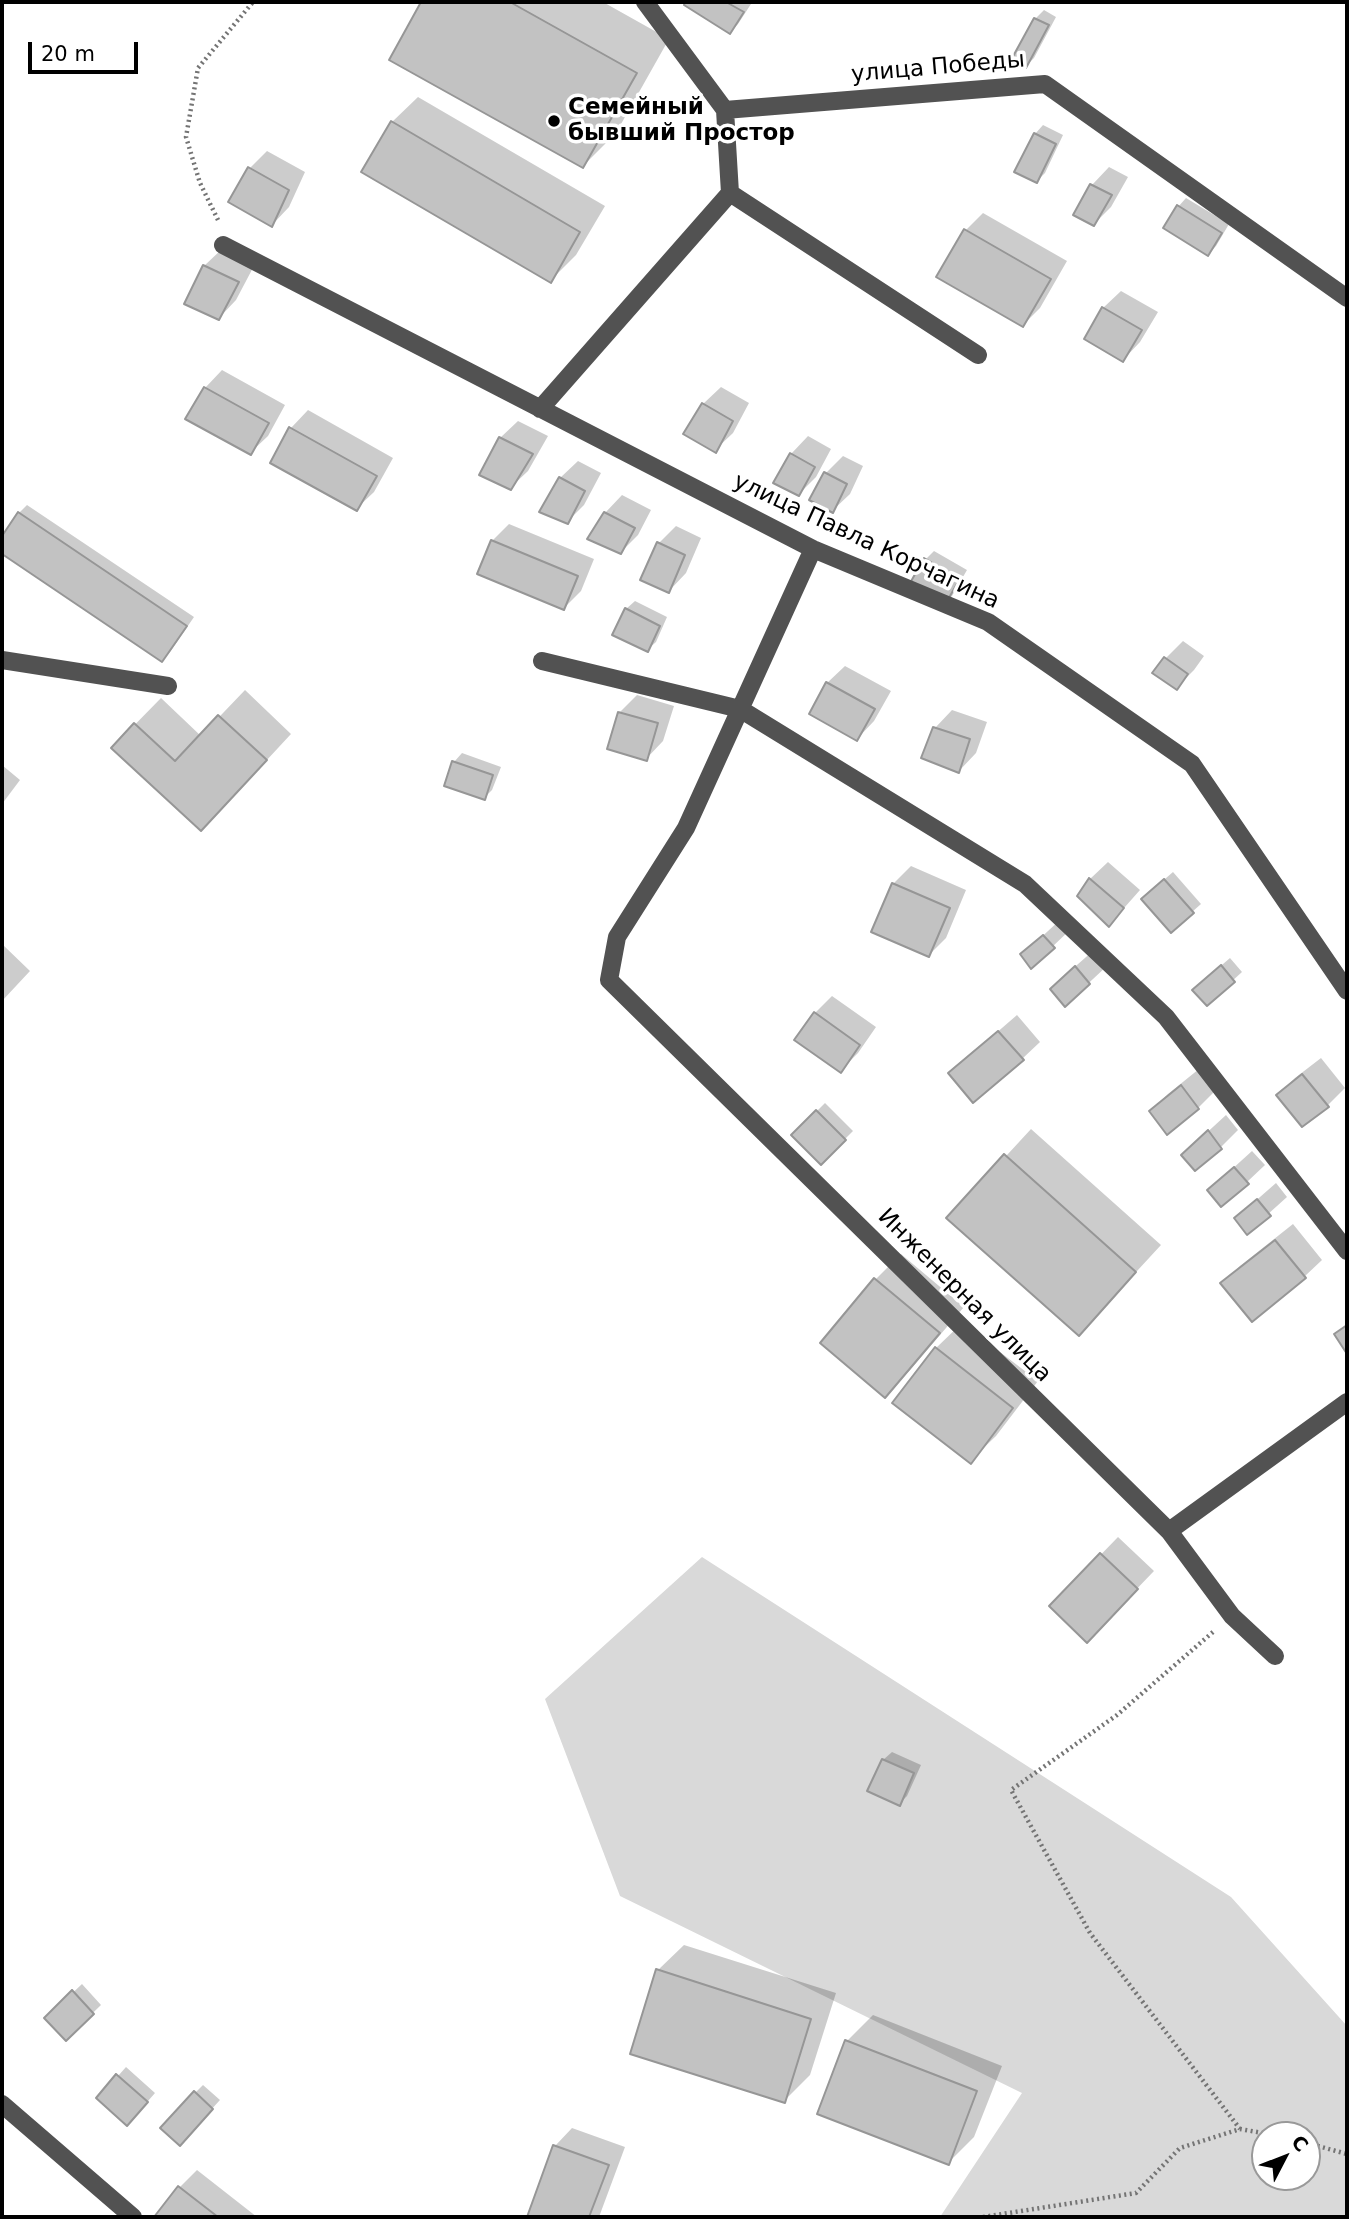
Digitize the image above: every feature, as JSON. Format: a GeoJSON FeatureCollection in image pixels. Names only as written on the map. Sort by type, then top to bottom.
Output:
{"type":"FeatureCollection","features":[{"type":"Feature","properties":{"kind":"street"},"geometry":{"type":"LineString","coordinates":[[540,409],[730,193],[725,110],[645,2]]}},
{"type":"Feature","properties":{"kind":"street","name":"улица Победы"},"geometry":{"type":"LineString","coordinates":[[725,110],[1045,84],[1345,293]]}},
{"type":"Feature","properties":{"kind":"street"},"geometry":{"type":"LineString","coordinates":[[730,193],[978,355]]}},
{"type":"Feature","properties":{"kind":"street","name":"улица Павла Корчагина"},"geometry":{"type":"LineString","coordinates":[[223,245],[813,549],[988,622],[1192,764],[1347,991]]}},
{"type":"Feature","properties":{"kind":"street"},"geometry":{"type":"LineString","coordinates":[[740,709],[813,549]]}},
{"type":"Feature","properties":{"kind":"street"},"geometry":{"type":"LineString","coordinates":[[2,660],[168,686]]}},
{"type":"Feature","properties":{"kind":"street"},"geometry":{"type":"LineString","coordinates":[[542,661],[740,709],[1025,884],[1166,1017],[1347,1251]]}},
{"type":"Feature","properties":{"kind":"street","name":"Инженерная улица"},"geometry":{"type":"LineString","coordinates":[[740,709],[687,828],[617,937],[609,980],[1168,1531],[1232,1616],[1275,1656]]}},
{"type":"Feature","properties":{"kind":"street"},"geometry":{"type":"LineString","coordinates":[[1168,1531],[1347,1402]]}},
{"type":"Feature","properties":{"kind":"street"},"geometry":{"type":"LineString","coordinates":[[2,2104],[133,2217]]}},
{"type":"Feature","properties":{"kind":"path"},"geometry":{"type":"LineString","coordinates":[[223,245],[217,215],[200,183],[186,136],[198,68],[253,2]]}},
{"type":"Feature","properties":{"kind":"path"},"geometry":{"type":"LineString","coordinates":[[1232,1616],[1117,1714],[1011,1790],[1090,1933],[1240,2129]]}},
{"type":"Feature","properties":{"kind":"path"},"geometry":{"type":"LineString","coordinates":[[983,2217],[1136,2193],[1180,2148],[1240,2129],[1251,2131]]}},
{"type":"Feature","properties":{"kind":"path"},"geometry":{"type":"LineString","coordinates":[[1321,2147],[1347,2154]]}},
{"type":"Feature","properties":{"kind":"shaded area"},"geometry":{"type":"Polygon","coordinates":[[[702,1557],[1231,1897],[1347,2026],[1347,2217],[940,2217],[1022,2093],[620,1896],[545,1699],[702,1557]]]}},
{"type":"Feature","properties":{"kind":"building","name":"Семейный бывший Простор"},"geometry":{"type":"Polygon","coordinates":[[[421,2],[510,2],[637,73],[583,168],[389,60],[421,2]]]}},
{"type":"Feature","properties":{"kind":"building"},"geometry":{"type":"Polygon","coordinates":[[[685,2],[726,2],[744,12],[730,34],[684,5],[685,2]]]}},
{"type":"Feature","properties":{"kind":"building"},"geometry":{"type":"Polygon","coordinates":[[[1034,18],[1049,25],[1026,68],[1011,60],[1034,18]]]}},
{"type":"Feature","properties":{"kind":"building"},"geometry":{"type":"Polygon","coordinates":[[[391,121],[580,232],[551,283],[361,172],[391,121]]]}},
{"type":"Feature","properties":{"kind":"building"},"geometry":{"type":"Polygon","coordinates":[[[1034,133],[1056,144],[1037,183],[1014,172],[1034,133]]]}},
{"type":"Feature","properties":{"kind":"building"},"geometry":{"type":"Polygon","coordinates":[[[248,167],[289,190],[272,227],[228,202],[248,167]]]}},
{"type":"Feature","properties":{"kind":"building"},"geometry":{"type":"Polygon","coordinates":[[[1090,184],[1112,195],[1094,226],[1073,215],[1090,184]]]}},
{"type":"Feature","properties":{"kind":"building"},"geometry":{"type":"Polygon","coordinates":[[[1177,205],[1222,233],[1208,256],[1163,228],[1177,205]]]}},
{"type":"Feature","properties":{"kind":"building"},"geometry":{"type":"Polygon","coordinates":[[[964,229],[1051,279],[1023,327],[936,277],[964,229]]]}},
{"type":"Feature","properties":{"kind":"building"},"geometry":{"type":"Polygon","coordinates":[[[203,265],[239,282],[219,320],[184,304],[203,265]]]}},
{"type":"Feature","properties":{"kind":"building"},"geometry":{"type":"Polygon","coordinates":[[[1102,307],[1142,330],[1123,362],[1084,339],[1102,307]]]}},
{"type":"Feature","properties":{"kind":"building"},"geometry":{"type":"Polygon","coordinates":[[[204,387],[269,423],[251,455],[185,419],[204,387]]]}},
{"type":"Feature","properties":{"kind":"building"},"geometry":{"type":"Polygon","coordinates":[[[702,403],[733,421],[716,453],[683,434],[702,403]]]}},
{"type":"Feature","properties":{"kind":"building"},"geometry":{"type":"Polygon","coordinates":[[[289,427],[377,476],[357,511],[270,463],[289,427]]]}},
{"type":"Feature","properties":{"kind":"building"},"geometry":{"type":"Polygon","coordinates":[[[499,437],[533,454],[511,490],[479,475],[499,437]]]}},
{"type":"Feature","properties":{"kind":"building"},"geometry":{"type":"Polygon","coordinates":[[[790,453],[815,467],[799,496],[773,483],[790,453]]]}},
{"type":"Feature","properties":{"kind":"building"},"geometry":{"type":"Polygon","coordinates":[[[824,472],[847,484],[833,513],[809,500],[824,472]]]}},
{"type":"Feature","properties":{"kind":"building"},"geometry":{"type":"Polygon","coordinates":[[[559,477],[585,491],[568,524],[539,512],[559,477]]]}},
{"type":"Feature","properties":{"kind":"building"},"geometry":{"type":"Polygon","coordinates":[[[18,512],[187,626],[162,662],[2,554],[2,536],[18,512]]]}},
{"type":"Feature","properties":{"kind":"building"},"geometry":{"type":"Polygon","coordinates":[[[604,512],[635,528],[621,554],[587,539],[604,512]]]}},
{"type":"Feature","properties":{"kind":"building"},"geometry":{"type":"Polygon","coordinates":[[[491,540],[578,576],[564,610],[477,574],[491,540]]]}},
{"type":"Feature","properties":{"kind":"building"},"geometry":{"type":"Polygon","coordinates":[[[657,542],[685,555],[669,593],[640,580],[657,542]]]}},
{"type":"Feature","properties":{"kind":"building"},"geometry":{"type":"Polygon","coordinates":[[[924,558],[960,579],[944,606],[909,585],[924,558]]]}},
{"type":"Feature","properties":{"kind":"building"},"geometry":{"type":"Polygon","coordinates":[[[625,608],[660,626],[648,652],[612,635],[625,608]]]}},
{"type":"Feature","properties":{"kind":"building"},"geometry":{"type":"Polygon","coordinates":[[[1164,657],[1188,674],[1177,690],[1152,673],[1164,657]]]}},
{"type":"Feature","properties":{"kind":"building"},"geometry":{"type":"Polygon","coordinates":[[[826,682],[875,709],[857,741],[809,714],[826,682]]]}},
{"type":"Feature","properties":{"kind":"building"},"geometry":{"type":"Polygon","coordinates":[[[618,712],[658,723],[647,761],[607,749],[618,712]]]}},
{"type":"Feature","properties":{"kind":"building"},"geometry":{"type":"Polygon","coordinates":[[[218,715],[267,760],[201,831],[111,748],[134,723],[175,761],[218,715]]]}},
{"type":"Feature","properties":{"kind":"building"},"geometry":{"type":"Polygon","coordinates":[[[933,727],[970,739],[959,773],[921,758],[933,727]]]}},
{"type":"Feature","properties":{"kind":"building"},"geometry":{"type":"Polygon","coordinates":[[[452,761],[493,775],[485,800],[444,786],[452,761]]]}},
{"type":"Feature","properties":{"kind":"building"},"geometry":{"type":"Polygon","coordinates":[[[1089,878],[1124,908],[1109,927],[1077,896],[1089,878]]]}},
{"type":"Feature","properties":{"kind":"building"},"geometry":{"type":"Polygon","coordinates":[[[1164,879],[1194,913],[1171,933],[1141,899],[1164,879]]]}},
{"type":"Feature","properties":{"kind":"building"},"geometry":{"type":"Polygon","coordinates":[[[892,883],[950,908],[929,957],[871,932],[892,883]]]}},
{"type":"Feature","properties":{"kind":"building"},"geometry":{"type":"Polygon","coordinates":[[[1043,935],[1055,948],[1031,969],[1020,954],[1043,935]]]}},
{"type":"Feature","properties":{"kind":"building"},"geometry":{"type":"Polygon","coordinates":[[[1221,965],[1235,982],[1207,1006],[1192,990],[1221,965]]]}},
{"type":"Feature","properties":{"kind":"building"},"geometry":{"type":"Polygon","coordinates":[[[1075,966],[1090,984],[1065,1007],[1050,989],[1075,966]]]}},
{"type":"Feature","properties":{"kind":"building"},"geometry":{"type":"Polygon","coordinates":[[[814,1012],[860,1045],[841,1073],[794,1040],[814,1012]]]}},
{"type":"Feature","properties":{"kind":"building"},"geometry":{"type":"Polygon","coordinates":[[[998,1031],[1024,1060],[973,1103],[948,1073],[998,1031]]]}},
{"type":"Feature","properties":{"kind":"building"},"geometry":{"type":"Polygon","coordinates":[[[1302,1074],[1329,1107],[1302,1127],[1276,1095],[1302,1074]]]}},
{"type":"Feature","properties":{"kind":"building"},"geometry":{"type":"Polygon","coordinates":[[[1181,1085],[1199,1109],[1167,1135],[1149,1111],[1181,1085]]]}},
{"type":"Feature","properties":{"kind":"building"},"geometry":{"type":"Polygon","coordinates":[[[816,1110],[846,1140],[821,1165],[791,1135],[816,1110]]]}},
{"type":"Feature","properties":{"kind":"building"},"geometry":{"type":"Polygon","coordinates":[[[1208,1130],[1222,1149],[1195,1171],[1181,1155],[1208,1130]]]}},
{"type":"Feature","properties":{"kind":"building"},"geometry":{"type":"Polygon","coordinates":[[[1004,1154],[1136,1272],[1079,1336],[946,1218],[1004,1154]]]}},
{"type":"Feature","properties":{"kind":"building"},"geometry":{"type":"Polygon","coordinates":[[[1234,1167],[1249,1184],[1221,1207],[1207,1190],[1234,1167]]]}},
{"type":"Feature","properties":{"kind":"building"},"geometry":{"type":"Polygon","coordinates":[[[1257,1199],[1271,1216],[1247,1235],[1234,1218],[1257,1199]]]}},
{"type":"Feature","properties":{"kind":"building"},"geometry":{"type":"Polygon","coordinates":[[[1275,1240],[1306,1278],[1252,1322],[1220,1283],[1275,1240]]]}},
{"type":"Feature","properties":{"kind":"building"},"geometry":{"type":"Polygon","coordinates":[[[874,1278],[940,1333],[885,1398],[820,1343],[874,1278]]]}},
{"type":"Feature","properties":{"kind":"building"},"geometry":{"type":"Polygon","coordinates":[[[1347,1325],[1347,1354],[1334,1334],[1347,1325]]]}},
{"type":"Feature","properties":{"kind":"building"},"geometry":{"type":"Polygon","coordinates":[[[935,1347],[1013,1408],[971,1464],[892,1403],[935,1347]]]}},
{"type":"Feature","properties":{"kind":"building"},"geometry":{"type":"Polygon","coordinates":[[[1100,1553],[1138,1589],[1087,1643],[1049,1606],[1100,1553]]]}},
{"type":"Feature","properties":{"kind":"building"},"geometry":{"type":"Polygon","coordinates":[[[882,1759],[914,1773],[900,1806],[867,1791],[882,1759]]]}},
{"type":"Feature","properties":{"kind":"building"},"geometry":{"type":"Polygon","coordinates":[[[656,1969],[811,2019],[785,2103],[630,2054],[656,1969]]]}},
{"type":"Feature","properties":{"kind":"building"},"geometry":{"type":"Polygon","coordinates":[[[72,1990],[94,2014],[66,2041],[44,2018],[72,1990]]]}},
{"type":"Feature","properties":{"kind":"building"},"geometry":{"type":"Polygon","coordinates":[[[845,2040],[977,2091],[949,2165],[817,2114],[845,2040]]]}},
{"type":"Feature","properties":{"kind":"building"},"geometry":{"type":"Polygon","coordinates":[[[116,2074],[148,2102],[127,2126],[96,2098],[116,2074]]]}},
{"type":"Feature","properties":{"kind":"building"},"geometry":{"type":"Polygon","coordinates":[[[194,2091],[213,2109],[180,2146],[160,2128],[194,2091]]]}},
{"type":"Feature","properties":{"kind":"building"},"geometry":{"type":"Polygon","coordinates":[[[553,2145],[609,2165],[589,2217],[527,2217],[553,2145]]]}},
{"type":"Feature","properties":{"kind":"building"},"geometry":{"type":"Polygon","coordinates":[[[178,2186],[218,2217],[154,2217],[178,2186]]]}},
{"type":"Feature","properties":{"kind":"place","name":"Семейный бывший Простор"},"geometry":{"type":"Point","coordinates":[554,121]}}]}
